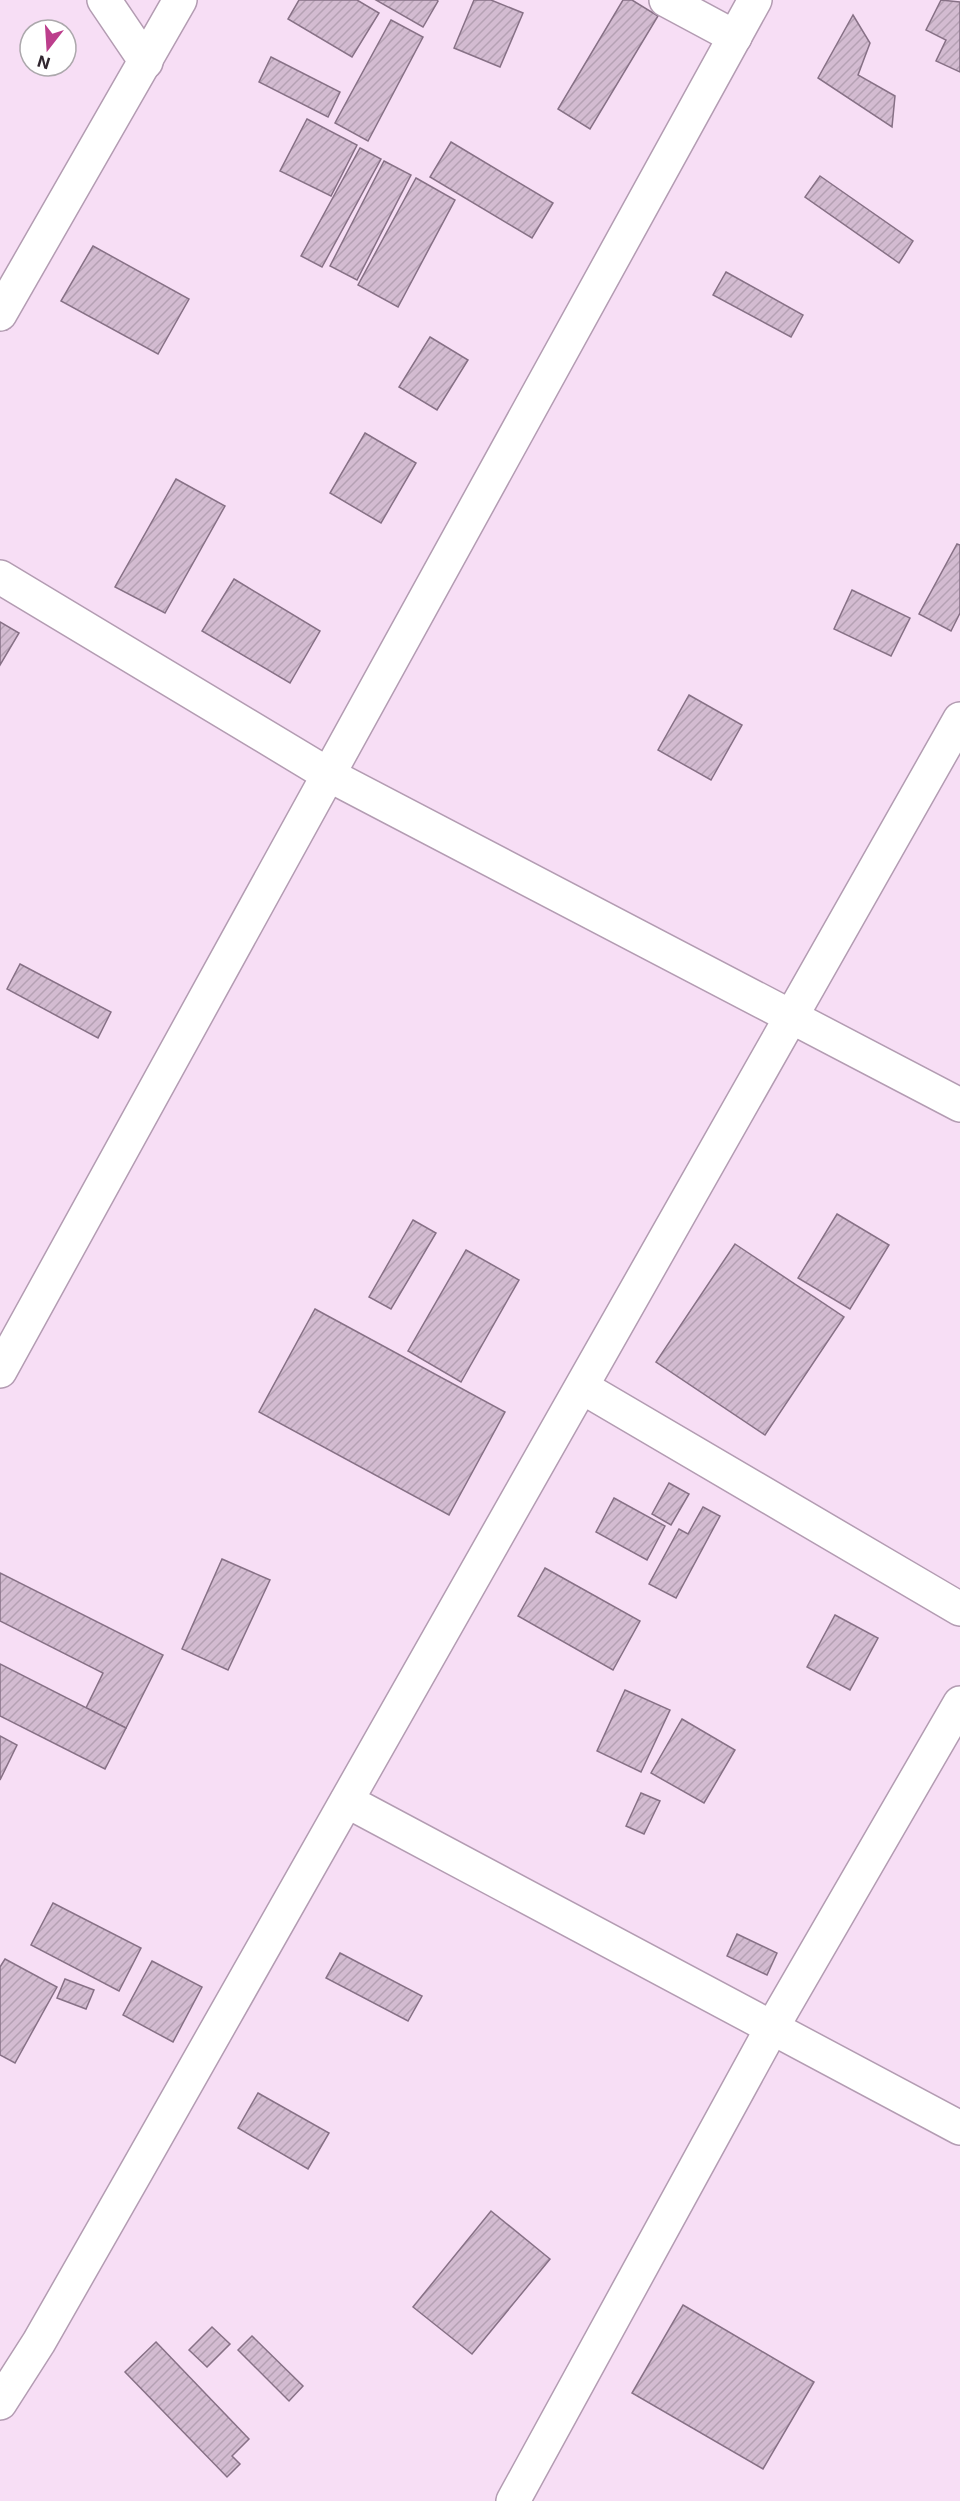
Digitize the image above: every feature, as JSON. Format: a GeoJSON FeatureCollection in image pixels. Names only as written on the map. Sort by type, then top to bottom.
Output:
{"type":"FeatureCollection","features":[{"type":"Feature","properties":{"kind":"street"},"geometry":{"type":"LineString","coordinates":[[104,0],[146,62]]}},
{"type":"Feature","properties":{"kind":"street"},"geometry":{"type":"LineString","coordinates":[[0,314],[180,0]]}},
{"type":"Feature","properties":{"kind":"street"},"geometry":{"type":"LineString","coordinates":[[666,0],[735,37]]}},
{"type":"Feature","properties":{"kind":"street"},"geometry":{"type":"LineString","coordinates":[[0,1371],[755,0]]}},
{"type":"Feature","properties":{"kind":"street"},"geometry":{"type":"LineString","coordinates":[[0,577],[329,775],[960,1105]]}},
{"type":"Feature","properties":{"kind":"street"},"geometry":{"type":"LineString","coordinates":[[0,2403],[45,2332],[960,719]]}},
{"type":"Feature","properties":{"kind":"street"},"geometry":{"type":"LineString","coordinates":[[582,1387],[960,1609]]}},
{"type":"Feature","properties":{"kind":"street"},"geometry":{"type":"LineString","coordinates":[[513,2501],[774,2026],[960,1703]]}},
{"type":"Feature","properties":{"kind":"street"},"geometry":{"type":"LineString","coordinates":[[347,1801],[774,2026],[960,2128]]}},
{"type":"Feature","properties":{"kind":"building"},"geometry":{"type":"Polygon","coordinates":[[[299,0],[357,0],[379,13],[352,57],[288,19],[299,0]]]}},
{"type":"Feature","properties":{"kind":"building"},"geometry":{"type":"Polygon","coordinates":[[[376,0],[437,0],[438,1],[423,27],[376,0]]]}},
{"type":"Feature","properties":{"kind":"building"},"geometry":{"type":"Polygon","coordinates":[[[474,0],[491,0],[523,13],[500,67],[454,48],[474,0]]]}},
{"type":"Feature","properties":{"kind":"building"},"geometry":{"type":"Polygon","coordinates":[[[623,0],[632,0],[658,16],[590,129],[558,109],[623,0]]]}},
{"type":"Feature","properties":{"kind":"building"},"geometry":{"type":"Polygon","coordinates":[[[941,0],[960,2],[960,72],[936,61],[946,40],[926,30],[941,0]]]}},
{"type":"Feature","properties":{"kind":"building"},"geometry":{"type":"Polygon","coordinates":[[[853,15],[870,43],[858,75],[895,96],[892,127],[818,78],[853,15]]]}},
{"type":"Feature","properties":{"kind":"building"},"geometry":{"type":"Polygon","coordinates":[[[391,20],[423,37],[368,141],[335,123],[391,20]]]}},
{"type":"Feature","properties":{"kind":"building"},"geometry":{"type":"Polygon","coordinates":[[[271,57],[340,92],[328,117],[259,82],[271,57]]]}},
{"type":"Feature","properties":{"kind":"building"},"geometry":{"type":"Polygon","coordinates":[[[307,119],[357,145],[331,196],[280,171],[307,119]]]}},
{"type":"Feature","properties":{"kind":"building"},"geometry":{"type":"Polygon","coordinates":[[[451,142],[553,203],[532,238],[430,177],[451,142]]]}},
{"type":"Feature","properties":{"kind":"building"},"geometry":{"type":"Polygon","coordinates":[[[360,148],[381,159],[322,267],[301,256],[360,148]]]}},
{"type":"Feature","properties":{"kind":"building"},"geometry":{"type":"Polygon","coordinates":[[[384,161],[411,175],[357,280],[330,266],[384,161]]]}},
{"type":"Feature","properties":{"kind":"building"},"geometry":{"type":"Polygon","coordinates":[[[820,176],[913,241],[899,263],[805,197],[820,176]]]}},
{"type":"Feature","properties":{"kind":"building"},"geometry":{"type":"Polygon","coordinates":[[[416,178],[455,200],[398,307],[358,285],[416,178]]]}},
{"type":"Feature","properties":{"kind":"building"},"geometry":{"type":"Polygon","coordinates":[[[93,246],[189,299],[158,354],[61,301],[93,246]]]}},
{"type":"Feature","properties":{"kind":"building"},"geometry":{"type":"Polygon","coordinates":[[[726,272],[803,315],[791,337],[713,295],[726,272]]]}},
{"type":"Feature","properties":{"kind":"building"},"geometry":{"type":"Polygon","coordinates":[[[430,337],[468,360],[437,410],[399,387],[430,337]]]}},
{"type":"Feature","properties":{"kind":"building"},"geometry":{"type":"Polygon","coordinates":[[[365,433],[416,463],[381,523],[330,493],[365,433]]]}},
{"type":"Feature","properties":{"kind":"building"},"geometry":{"type":"Polygon","coordinates":[[[176,479],[225,506],[165,613],[115,587],[176,479]]]}},
{"type":"Feature","properties":{"kind":"building"},"geometry":{"type":"Polygon","coordinates":[[[957,544],[960,545],[960,613],[951,631],[919,614],[957,544]]]}},
{"type":"Feature","properties":{"kind":"building"},"geometry":{"type":"Polygon","coordinates":[[[234,579],[320,631],[290,683],[202,631],[234,579]]]}},
{"type":"Feature","properties":{"kind":"building"},"geometry":{"type":"Polygon","coordinates":[[[852,590],[910,618],[891,656],[834,629],[852,590]]]}},
{"type":"Feature","properties":{"kind":"building"},"geometry":{"type":"Polygon","coordinates":[[[0,622],[19,633],[0,665],[0,622]]]}},
{"type":"Feature","properties":{"kind":"building"},"geometry":{"type":"Polygon","coordinates":[[[689,695],[742,725],[711,780],[658,750],[689,695]]]}},
{"type":"Feature","properties":{"kind":"building"},"geometry":{"type":"Polygon","coordinates":[[[20,964],[111,1012],[98,1038],[7,989],[20,964]]]}},
{"type":"Feature","properties":{"kind":"building"},"geometry":{"type":"Polygon","coordinates":[[[837,1214],[889,1245],[850,1309],[798,1278],[837,1214]]]}},
{"type":"Feature","properties":{"kind":"building"},"geometry":{"type":"Polygon","coordinates":[[[413,1220],[436,1233],[391,1309],[369,1297],[413,1220]]]}},
{"type":"Feature","properties":{"kind":"building"},"geometry":{"type":"Polygon","coordinates":[[[735,1244],[844,1317],[765,1435],[656,1362],[735,1244]]]}},
{"type":"Feature","properties":{"kind":"building"},"geometry":{"type":"Polygon","coordinates":[[[466,1250],[519,1280],[461,1382],[408,1351],[466,1250]]]}},
{"type":"Feature","properties":{"kind":"building"},"geometry":{"type":"Polygon","coordinates":[[[315,1309],[505,1412],[449,1515],[259,1412],[315,1309]]]}},
{"type":"Feature","properties":{"kind":"building"},"geometry":{"type":"Polygon","coordinates":[[[669,1483],[689,1494],[671,1525],[652,1514],[669,1483]]]}},
{"type":"Feature","properties":{"kind":"building"},"geometry":{"type":"Polygon","coordinates":[[[614,1498],[665,1526],[647,1560],[596,1532],[614,1498]]]}},
{"type":"Feature","properties":{"kind":"building"},"geometry":{"type":"Polygon","coordinates":[[[703,1507],[720,1516],[676,1598],[649,1584],[679,1529],[688,1534],[703,1507]]]}},
{"type":"Feature","properties":{"kind":"building"},"geometry":{"type":"Polygon","coordinates":[[[222,1559],[270,1580],[228,1670],[182,1649],[222,1559]]]}},
{"type":"Feature","properties":{"kind":"building"},"geometry":{"type":"Polygon","coordinates":[[[545,1568],[640,1621],[613,1670],[518,1616],[545,1568]]]}},
{"type":"Feature","properties":{"kind":"building"},"geometry":{"type":"Polygon","coordinates":[[[0,1573],[163,1655],[126,1728],[86,1708],[103,1673],[0,1621],[0,1573]]]}},
{"type":"Feature","properties":{"kind":"building"},"geometry":{"type":"Polygon","coordinates":[[[835,1615],[878,1638],[850,1690],[807,1667],[835,1615]]]}},
{"type":"Feature","properties":{"kind":"building"},"geometry":{"type":"Polygon","coordinates":[[[0,1664],[126,1728],[105,1769],[0,1716],[0,1664]]]}},
{"type":"Feature","properties":{"kind":"building"},"geometry":{"type":"Polygon","coordinates":[[[625,1690],[670,1710],[641,1772],[597,1751],[625,1690]]]}},
{"type":"Feature","properties":{"kind":"building"},"geometry":{"type":"Polygon","coordinates":[[[682,1719],[735,1750],[704,1803],[651,1773],[682,1719]]]}},
{"type":"Feature","properties":{"kind":"building"},"geometry":{"type":"Polygon","coordinates":[[[0,1736],[17,1745],[0,1780],[0,1736]]]}},
{"type":"Feature","properties":{"kind":"building"},"geometry":{"type":"Polygon","coordinates":[[[641,1793],[660,1801],[644,1834],[626,1826],[641,1793]]]}},
{"type":"Feature","properties":{"kind":"building"},"geometry":{"type":"Polygon","coordinates":[[[53,1903],[141,1948],[119,1991],[31,1945],[53,1903]]]}},
{"type":"Feature","properties":{"kind":"building"},"geometry":{"type":"Polygon","coordinates":[[[737,1934],[777,1953],[767,1975],[727,1956],[737,1934]]]}},
{"type":"Feature","properties":{"kind":"building"},"geometry":{"type":"Polygon","coordinates":[[[340,1953],[422,1996],[408,2021],[326,1978],[340,1953]]]}},
{"type":"Feature","properties":{"kind":"building"},"geometry":{"type":"Polygon","coordinates":[[[5,1959],[57,1987],[15,2063],[0,2055],[0,1967],[5,1959]]]}},
{"type":"Feature","properties":{"kind":"building"},"geometry":{"type":"Polygon","coordinates":[[[152,1961],[202,1987],[173,2042],[123,2015],[152,1961]]]}},
{"type":"Feature","properties":{"kind":"building"},"geometry":{"type":"Polygon","coordinates":[[[65,1979],[94,1990],[86,2009],[57,1998],[65,1979]]]}},
{"type":"Feature","properties":{"kind":"building"},"geometry":{"type":"Polygon","coordinates":[[[258,2093],[329,2133],[308,2169],[238,2128],[258,2093]]]}},
{"type":"Feature","properties":{"kind":"building"},"geometry":{"type":"Polygon","coordinates":[[[491,2211],[550,2259],[472,2354],[413,2307],[491,2211]]]}},
{"type":"Feature","properties":{"kind":"building"},"geometry":{"type":"Polygon","coordinates":[[[683,2305],[814,2382],[763,2469],[632,2393],[683,2305]]]}},
{"type":"Feature","properties":{"kind":"building"},"geometry":{"type":"Polygon","coordinates":[[[212,2327],[230,2344],[207,2367],[189,2350],[212,2327]]]}},
{"type":"Feature","properties":{"kind":"building"},"geometry":{"type":"Polygon","coordinates":[[[252,2336],[303,2386],[289,2401],[238,2350],[252,2336]]]}},
{"type":"Feature","properties":{"kind":"building"},"geometry":{"type":"Polygon","coordinates":[[[156,2342],[249,2439],[232,2456],[240,2464],[227,2477],[125,2372],[156,2342]]]}}]}
